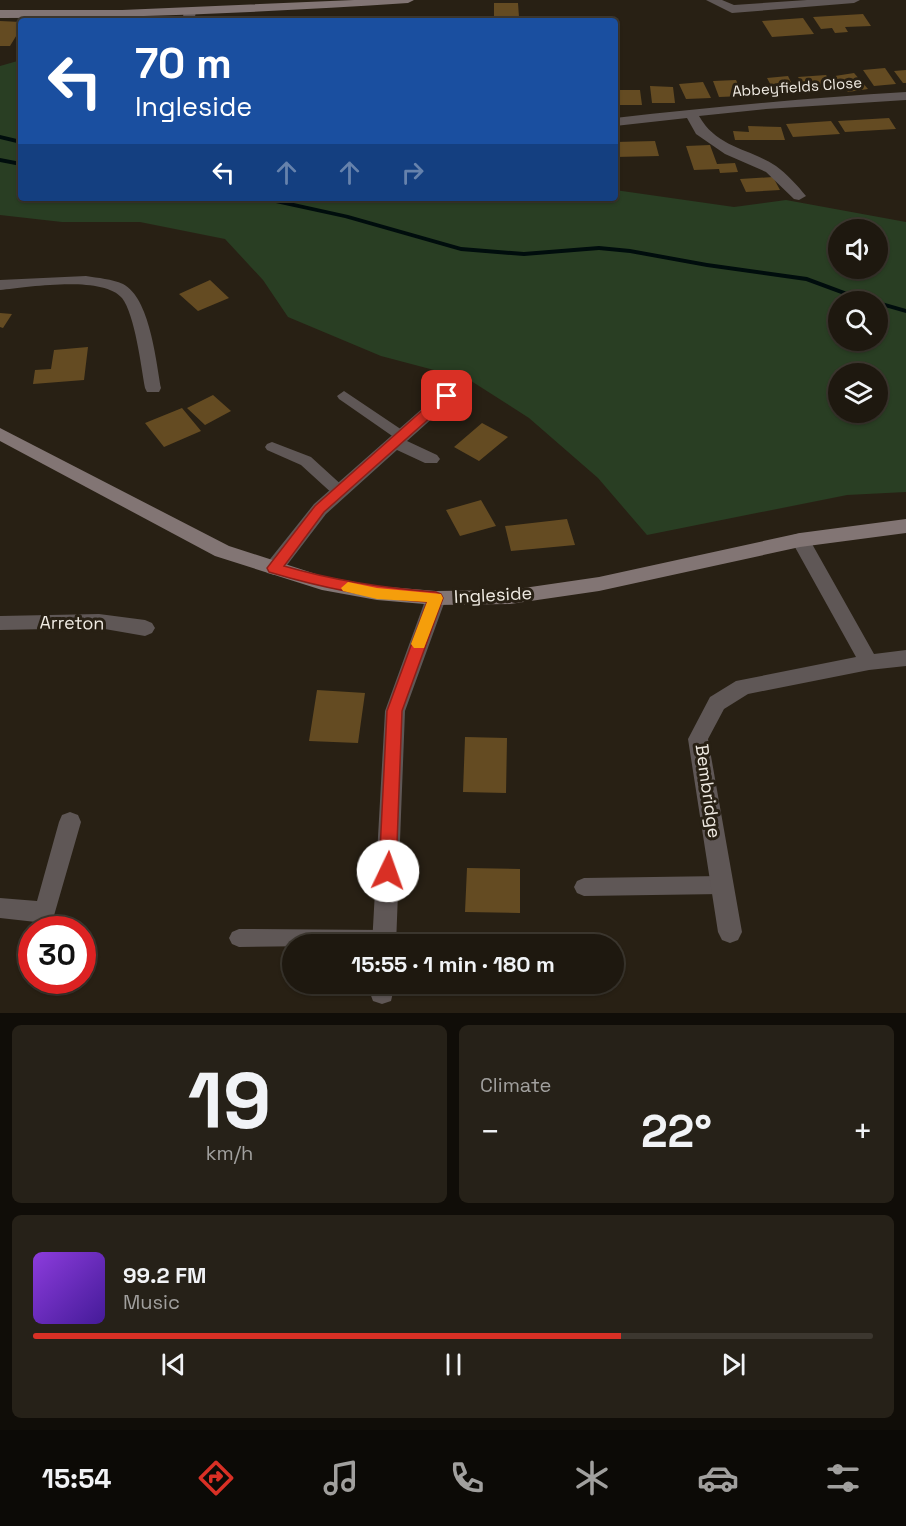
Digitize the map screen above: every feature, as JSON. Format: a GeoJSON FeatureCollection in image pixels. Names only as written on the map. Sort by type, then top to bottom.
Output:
{"type":"FeatureCollection","features":[{"type":"Feature","properties":{"kind":"street"},"geometry":{"type":"LineString","coordinates":[[0,14],[189,16],[286,4],[408,0]]}},
{"type":"Feature","properties":{"kind":"street"},"geometry":{"type":"LineString","coordinates":[[712,0],[732,9],[854,0]]}},
{"type":"Feature","properties":{"kind":"street","name":"Abbeyfields Close"},"geometry":{"type":"LineString","coordinates":[[618,122],[766,105],[906,96]]}},
{"type":"Feature","properties":{"kind":"street"},"geometry":{"type":"LineString","coordinates":[[691,113],[701,130],[730,151],[771,169],[799,196]]}},
{"type":"Feature","properties":{"kind":"street"},"geometry":{"type":"LineString","coordinates":[[0,285],[55,280],[108,283],[126,292],[135,308],[153,387]]}},
{"type":"Feature","properties":{"kind":"street"},"geometry":{"type":"LineString","coordinates":[[274,568],[320,509],[447,396]]}},
{"type":"Feature","properties":{"kind":"street","name":"Ingleside"},"geometry":{"type":"LineString","coordinates":[[0,434],[222,551],[322,583],[377,593],[436,598],[510,597],[599,584],[800,540],[906,526]]}},
{"type":"Feature","properties":{"kind":"street"},"geometry":{"type":"LineString","coordinates":[[400,440],[431,459]]}},
{"type":"Feature","properties":{"kind":"street"},"geometry":{"type":"LineString","coordinates":[[800,540],[869,662]]}},
{"type":"Feature","properties":{"kind":"street"},"geometry":{"type":"LineString","coordinates":[[385,934],[395,711],[436,598]]}},
{"type":"Feature","properties":{"kind":"street","name":"Arreton"},"geometry":{"type":"LineString","coordinates":[[0,623],[99,621],[145,628]]}},
{"type":"Feature","properties":{"kind":"street","name":"Bembridge"},"geometry":{"type":"LineString","coordinates":[[730,932],[698,739],[717,703],[743,687],[869,662],[906,658]]}},
{"type":"Feature","properties":{"kind":"street"},"geometry":{"type":"LineString","coordinates":[[0,908],[45,912],[70,822]]}},
{"type":"Feature","properties":{"kind":"lane"},"geometry":{"type":"LineString","coordinates":[[344,396],[400,440]]}},
{"type":"Feature","properties":{"kind":"lane"},"geometry":{"type":"LineString","coordinates":[[272,447],[306,461],[340,492]]}},
{"type":"Feature","properties":{"kind":"lane"},"geometry":{"type":"LineString","coordinates":[[584,887],[722,885]]}},
{"type":"Feature","properties":{"kind":"lane"},"geometry":{"type":"LineString","coordinates":[[239,938],[282,939]]}},
{"type":"Feature","properties":{"kind":"green space"},"geometry":{"type":"Polygon","coordinates":[[[18,61],[18,201],[618,201],[618,190],[734,207],[786,200],[906,222],[906,492],[847,495],[647,535],[598,478],[529,418],[468,379],[381,356],[288,317],[263,280],[225,239],[140,222],[62,222],[0,215],[0,66],[18,61]]]}},
{"type":"Feature","properties":{"kind":"building"},"geometry":{"type":"Polygon","coordinates":[[[494,3],[518,3],[519,17],[494,17],[494,3]]]}},
{"type":"Feature","properties":{"kind":"building"},"geometry":{"type":"Polygon","coordinates":[[[863,14],[871,26],[845,27],[848,32],[835,33],[832,28],[821,29],[813,17],[863,14]]]}},
{"type":"Feature","properties":{"kind":"building"},"geometry":{"type":"Polygon","coordinates":[[[803,18],[814,34],[772,37],[762,21],[803,18]]]}},
{"type":"Feature","properties":{"kind":"building"},"geometry":{"type":"Polygon","coordinates":[[[0,21],[18,22],[18,33],[10,46],[0,46],[0,21]]]}},
{"type":"Feature","properties":{"kind":"building"},"geometry":{"type":"Polygon","coordinates":[[[885,68],[896,84],[874,86],[863,70],[885,68]]]}},
{"type":"Feature","properties":{"kind":"building"},"geometry":{"type":"Polygon","coordinates":[[[906,70],[906,83],[903,83],[894,71],[906,70]]]}},
{"type":"Feature","properties":{"kind":"building"},"geometry":{"type":"Polygon","coordinates":[[[854,73],[868,89],[848,92],[835,76],[854,73]]]}},
{"type":"Feature","properties":{"kind":"building"},"geometry":{"type":"Polygon","coordinates":[[[826,75],[835,88],[807,91],[798,77],[826,75]]]}},
{"type":"Feature","properties":{"kind":"building"},"geometry":{"type":"Polygon","coordinates":[[[788,76],[795,90],[774,91],[767,78],[788,76]]]}},
{"type":"Feature","properties":{"kind":"building"},"geometry":{"type":"Polygon","coordinates":[[[736,80],[743,96],[719,97],[713,81],[736,80]]]}},
{"type":"Feature","properties":{"kind":"building"},"geometry":{"type":"Polygon","coordinates":[[[703,82],[711,98],[686,99],[679,84],[703,82]]]}},
{"type":"Feature","properties":{"kind":"building"},"geometry":{"type":"Polygon","coordinates":[[[650,86],[673,87],[675,103],[652,103],[650,86]]]}},
{"type":"Feature","properties":{"kind":"building"},"geometry":{"type":"Polygon","coordinates":[[[618,90],[640,90],[642,105],[618,105],[618,90]]]}},
{"type":"Feature","properties":{"kind":"building"},"geometry":{"type":"Polygon","coordinates":[[[889,118],[896,129],[845,132],[838,121],[889,118]]]}},
{"type":"Feature","properties":{"kind":"building"},"geometry":{"type":"Polygon","coordinates":[[[831,121],[840,134],[793,137],[786,124],[831,121]]]}},
{"type":"Feature","properties":{"kind":"building"},"geometry":{"type":"Polygon","coordinates":[[[748,126],[781,127],[785,140],[735,140],[733,131],[749,132],[748,126]]]}},
{"type":"Feature","properties":{"kind":"building"},"geometry":{"type":"Polygon","coordinates":[[[655,141],[659,156],[618,157],[618,142],[655,141]]]}},
{"type":"Feature","properties":{"kind":"building"},"geometry":{"type":"Polygon","coordinates":[[[710,145],[717,164],[735,163],[738,172],[720,173],[719,169],[694,170],[686,146],[710,145]]]}},
{"type":"Feature","properties":{"kind":"building"},"geometry":{"type":"Polygon","coordinates":[[[773,177],[780,190],[746,192],[740,179],[773,177]]]}},
{"type":"Feature","properties":{"kind":"building"},"geometry":{"type":"Polygon","coordinates":[[[210,280],[229,298],[198,311],[179,294],[210,280]]]}},
{"type":"Feature","properties":{"kind":"building"},"geometry":{"type":"Polygon","coordinates":[[[0,313],[12,314],[3,328],[0,327],[0,313]]]}},
{"type":"Feature","properties":{"kind":"building"},"geometry":{"type":"Polygon","coordinates":[[[88,347],[84,380],[33,384],[35,370],[51,369],[54,350],[88,347]]]}},
{"type":"Feature","properties":{"kind":"building"},"geometry":{"type":"Polygon","coordinates":[[[213,395],[231,411],[205,425],[187,408],[213,395]]]}},
{"type":"Feature","properties":{"kind":"building"},"geometry":{"type":"Polygon","coordinates":[[[182,408],[201,431],[164,447],[145,423],[182,408]]]}},
{"type":"Feature","properties":{"kind":"building"},"geometry":{"type":"Polygon","coordinates":[[[482,423],[508,437],[479,461],[454,447],[482,423]]]}},
{"type":"Feature","properties":{"kind":"building"},"geometry":{"type":"Polygon","coordinates":[[[481,500],[496,526],[460,536],[446,510],[481,500]]]}},
{"type":"Feature","properties":{"kind":"building"},"geometry":{"type":"Polygon","coordinates":[[[567,519],[575,545],[511,551],[505,526],[567,519]]]}},
{"type":"Feature","properties":{"kind":"building"},"geometry":{"type":"Polygon","coordinates":[[[317,690],[365,693],[358,743],[309,741],[317,690]]]}},
{"type":"Feature","properties":{"kind":"building"},"geometry":{"type":"Polygon","coordinates":[[[465,737],[507,738],[506,793],[463,792],[465,737]]]}},
{"type":"Feature","properties":{"kind":"building"},"geometry":{"type":"Polygon","coordinates":[[[467,868],[520,869],[520,913],[465,912],[467,868]]]}},
{"type":"Feature","properties":{"kind":"waterway"},"geometry":{"type":"LineString","coordinates":[[0,137],[18,141]]}},
{"type":"Feature","properties":{"kind":"waterway"},"geometry":{"type":"LineString","coordinates":[[0,160],[18,163]]}},
{"type":"Feature","properties":{"kind":"waterway"},"geometry":{"type":"LineString","coordinates":[[276,201],[346,216],[461,249],[524,254],[599,248],[630,251],[807,279],[840,291]]}},
{"type":"Feature","properties":{"kind":"waterway"},"geometry":{"type":"LineString","coordinates":[[888,306],[906,311]]}},
{"type":"Feature","properties":{"kind":"slow traffic"},"geometry":{"type":"LineString","coordinates":[[348,588],[436,598],[419,644]]}},
{"type":"Feature","properties":{"kind":"route"},"geometry":{"type":"LineString","coordinates":[[388,871],[395,711],[436,598],[377,593],[322,583],[274,568],[320,509],[447,396]]}}]}
